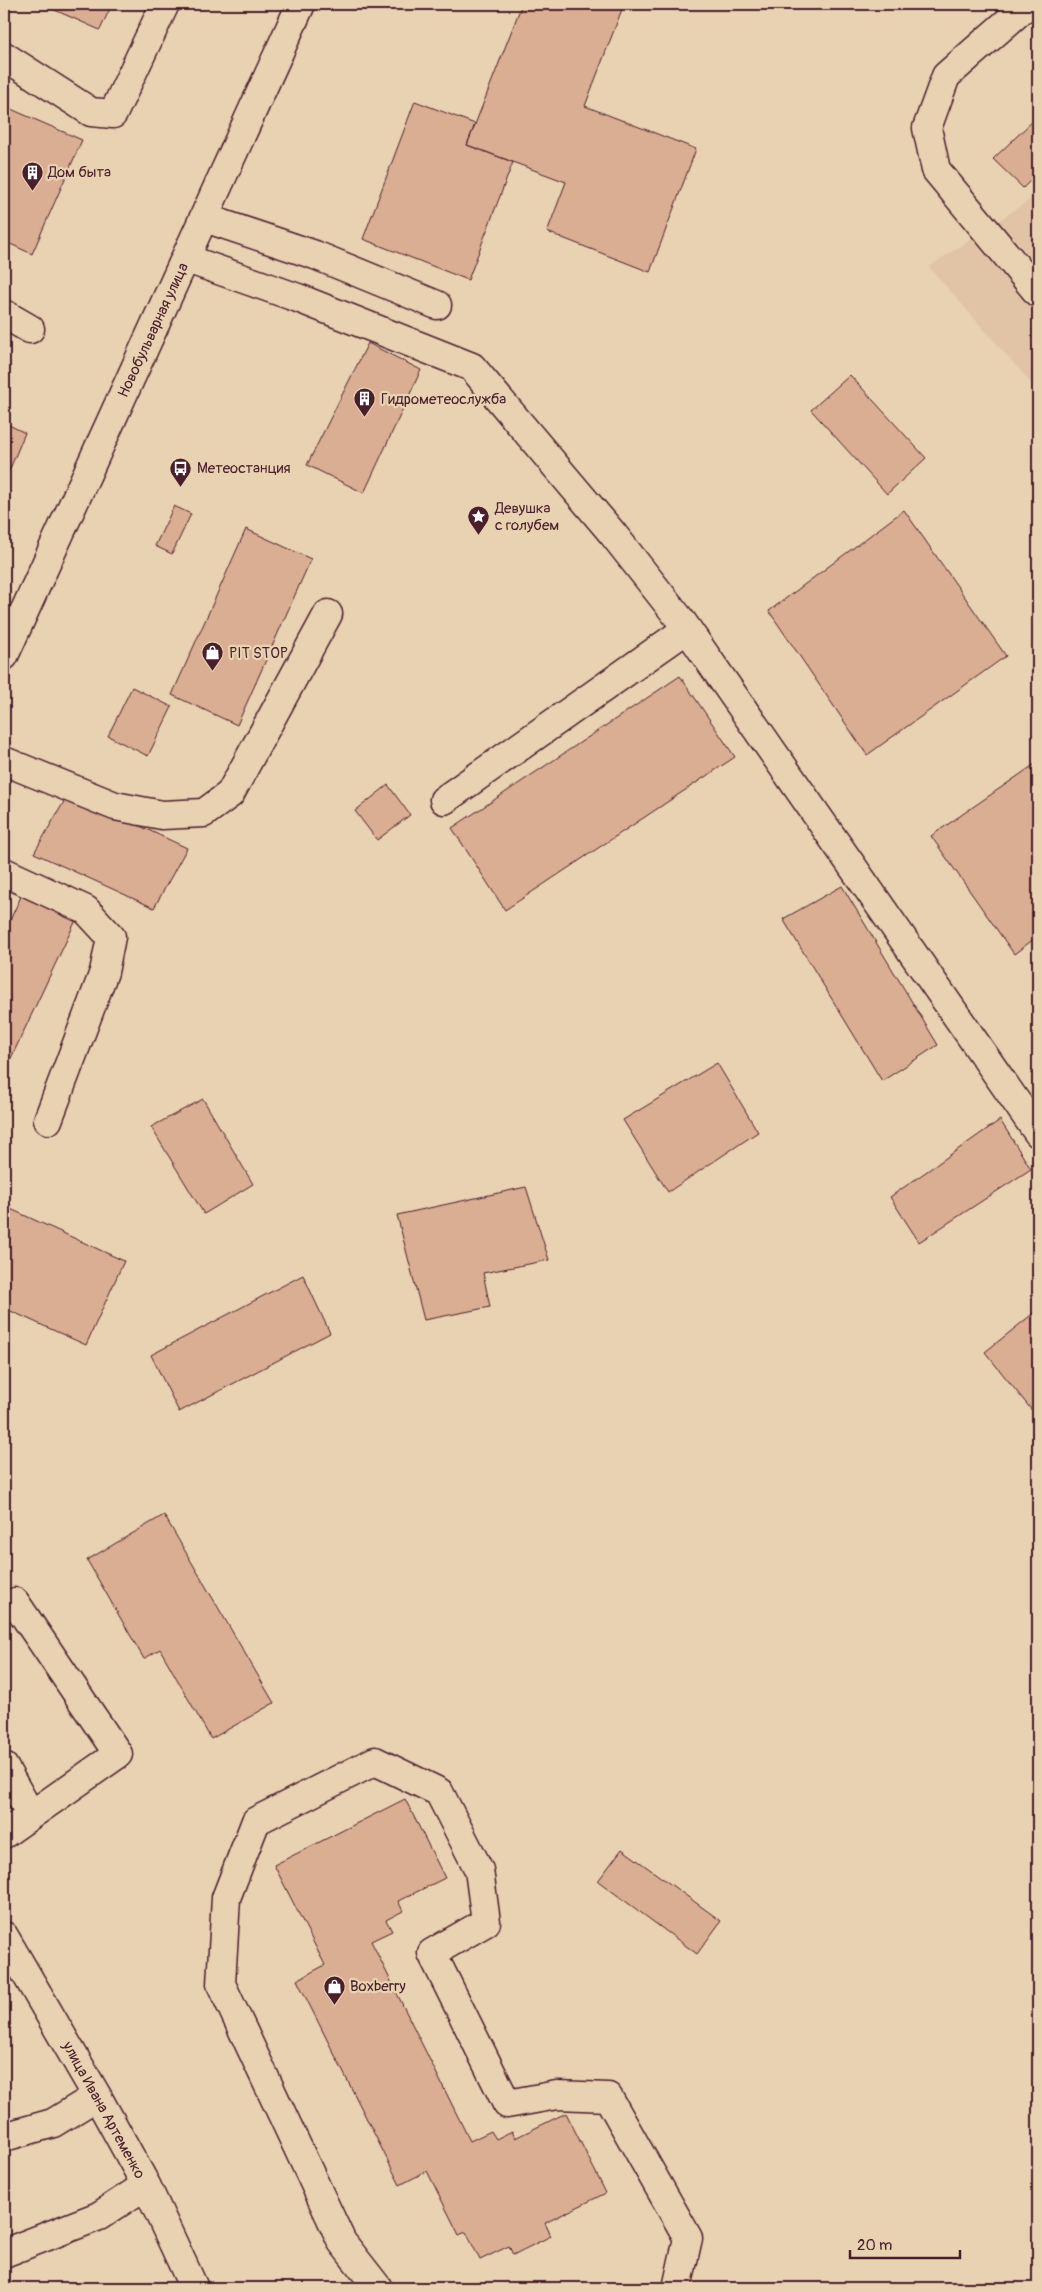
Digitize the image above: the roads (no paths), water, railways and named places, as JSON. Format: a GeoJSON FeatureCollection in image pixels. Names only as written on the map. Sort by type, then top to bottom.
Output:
{"type":"FeatureCollection","features":[{"type":"Feature","properties":{"kind":"main road"},"geometry":{"type":"LineString","coordinates":[[4,56],[91,112],[114,114],[165,4]]}},
{"type":"Feature","properties":{"kind":"main road","name":"Новобульварная улица"},"geometry":{"type":"LineString","coordinates":[[4,656],[146,343],[187,259],[301,4]]}},
{"type":"Feature","properties":{"kind":"main road"},"geometry":{"type":"LineString","coordinates":[[1028,4],[946,76],[927,128],[936,170],[1038,293]]}},
{"type":"Feature","properties":{"kind":"main road"},"geometry":{"type":"LineString","coordinates":[[205,218],[315,255],[437,305]]}},
{"type":"Feature","properties":{"kind":"main road"},"geometry":{"type":"LineString","coordinates":[[187,259],[298,298],[472,367],[613,534],[687,629],[1038,1133]]}},
{"type":"Feature","properties":{"kind":"main road"},"geometry":{"type":"LineString","coordinates":[[4,314],[30,329]]}},
{"type":"Feature","properties":{"kind":"main road"},"geometry":{"type":"LineString","coordinates":[[4,761],[115,806],[162,815],[204,814],[230,794],[328,614]]}},
{"type":"Feature","properties":{"kind":"main road"},"geometry":{"type":"LineString","coordinates":[[444,800],[687,629]]}},
{"type":"Feature","properties":{"kind":"main road"},"geometry":{"type":"LineString","coordinates":[[4,872],[86,910],[111,937],[104,972],[48,1120]]}},
{"type":"Feature","properties":{"kind":"main road"},"geometry":{"type":"LineString","coordinates":[[4,1834],[118,1754],[15,1602]]}},
{"type":"Feature","properties":{"kind":"main road"},"geometry":{"type":"LineString","coordinates":[[378,2288],[342,2242],[220,1984],[226,1898],[256,1821],[375,1761],[439,1792],[479,1870],[486,1922],[432,1953],[507,2104],[557,2095],[608,2097],[688,2238],[677,2288]]}},
{"type":"Feature","properties":{"kind":"main road"},"geometry":{"type":"LineString","coordinates":[[4,1767],[31,1815]]}},
{"type":"Feature","properties":{"kind":"main road","name":"улица Ивана Артеменко"},"geometry":{"type":"LineString","coordinates":[[4,1936],[97,2096],[146,2185],[194,2288]]}},
{"type":"Feature","properties":{"kind":"main road"},"geometry":{"type":"LineString","coordinates":[[4,2137],[53,2123],[97,2096]]}},
{"type":"Feature","properties":{"kind":"main road"},"geometry":{"type":"LineString","coordinates":[[4,2253],[98,2216],[146,2185]]}},
{"type":"Feature","properties":{"kind":"place","name":"Дом быта"},"geometry":{"type":"Point","coordinates":[32,191]}},
{"type":"Feature","properties":{"kind":"place","name":"Гидрометеослужба"},"geometry":{"type":"Point","coordinates":[365,418]}},
{"type":"Feature","properties":{"kind":"place","name":"Метеостанция"},"geometry":{"type":"Point","coordinates":[181,487]}},
{"type":"Feature","properties":{"kind":"place","name":"Девушка с голубем"},"geometry":{"type":"Point","coordinates":[479,536]}},
{"type":"Feature","properties":{"kind":"place","name":"PIT STOP"},"geometry":{"type":"Point","coordinates":[213,672]}},
{"type":"Feature","properties":{"kind":"place","name":"Boxberry"},"geometry":{"type":"Point","coordinates":[334,2005]}}]}
